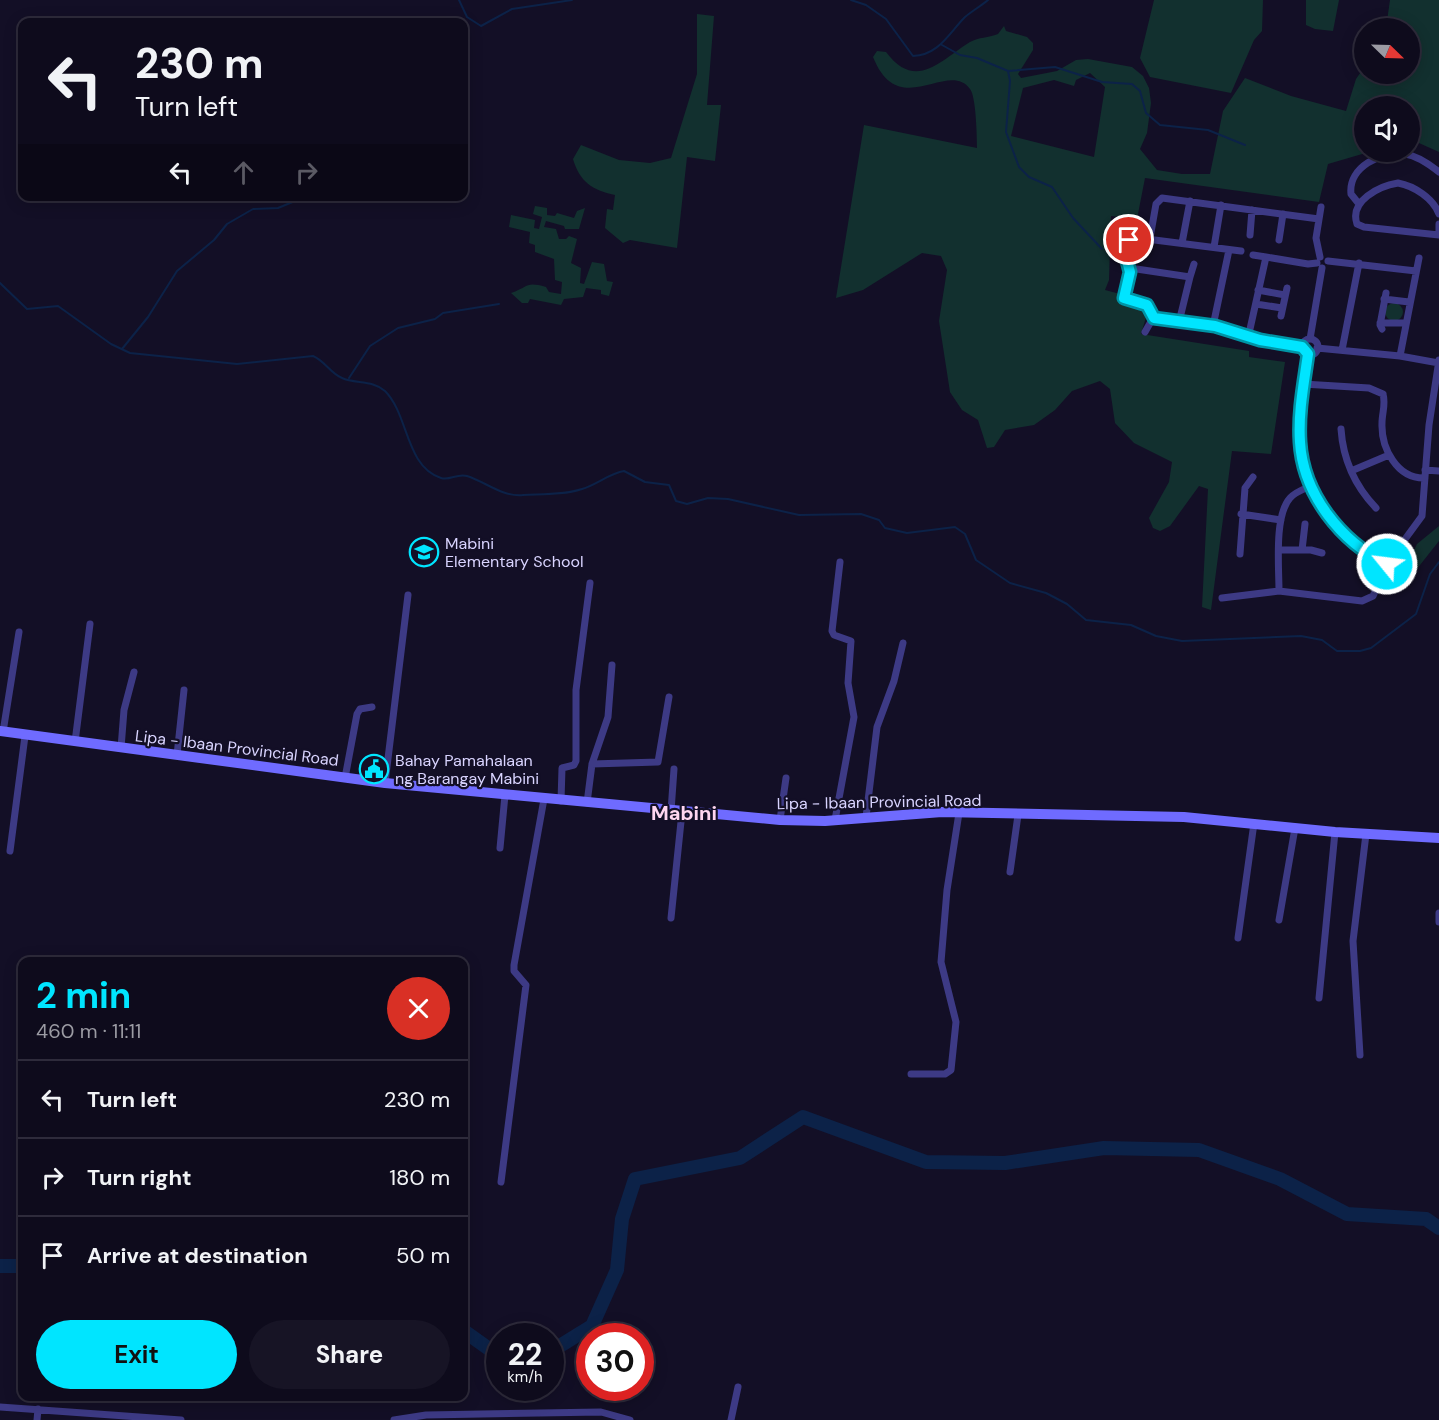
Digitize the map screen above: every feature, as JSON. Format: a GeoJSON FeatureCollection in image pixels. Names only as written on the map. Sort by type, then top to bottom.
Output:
{"type":"FeatureCollection","features":[{"type":"Feature","properties":{"kind":"main road","name":"Lipa - Ibaan Provincial Road"},"geometry":{"type":"LineString","coordinates":[[1,731],[385,783],[780,820],[836,820],[913,813],[1184,817],[1335,832],[1439,838]]}},
{"type":"Feature","properties":{"kind":"street"},"geometry":{"type":"LineString","coordinates":[[1359,204],[1351,194],[1353,175],[1358,169],[1380,158],[1407,154],[1439,172]]}},
{"type":"Feature","properties":{"kind":"street"},"geometry":{"type":"LineString","coordinates":[[1439,214],[1421,193],[1400,183],[1384,187],[1368,195],[1359,204],[1356,216],[1360,226],[1439,234],[1439,224]]}},
{"type":"Feature","properties":{"kind":"street"},"geometry":{"type":"LineString","coordinates":[[1150,238],[1159,199],[1190,201],[1319,219]]}},
{"type":"Feature","properties":{"kind":"street"},"geometry":{"type":"LineString","coordinates":[[1182,243],[1190,201]]}},
{"type":"Feature","properties":{"kind":"street"},"geometry":{"type":"LineString","coordinates":[[1214,247],[1221,205]]}},
{"type":"Feature","properties":{"kind":"street"},"geometry":{"type":"LineString","coordinates":[[1310,339],[1320,262],[1316,238],[1321,207]]}},
{"type":"Feature","properties":{"kind":"street"},"geometry":{"type":"LineString","coordinates":[[1250,235],[1252,210]]}},
{"type":"Feature","properties":{"kind":"street"},"geometry":{"type":"LineString","coordinates":[[1279,240],[1283,214]]}},
{"type":"Feature","properties":{"kind":"street"},"geometry":{"type":"LineString","coordinates":[[1153,318],[1147,305],[1124,298],[1130,268],[1127,261],[1130,238],[1150,238],[1240,251]]}},
{"type":"Feature","properties":{"kind":"street"},"geometry":{"type":"LineString","coordinates":[[1213,326],[1229,250]]}},
{"type":"Feature","properties":{"kind":"street"},"geometry":{"type":"LineString","coordinates":[[1253,255],[1308,264],[1328,261],[1359,263],[1416,271]]}},
{"type":"Feature","properties":{"kind":"street"},"geometry":{"type":"LineString","coordinates":[[1248,338],[1266,257]]}},
{"type":"Feature","properties":{"kind":"street"},"geometry":{"type":"LineString","coordinates":[[1400,356],[1419,258]]}},
{"type":"Feature","properties":{"kind":"street"},"geometry":{"type":"LineString","coordinates":[[1342,350],[1359,263]]}},
{"type":"Feature","properties":{"kind":"street"},"geometry":{"type":"LineString","coordinates":[[1179,322],[1194,264]]}},
{"type":"Feature","properties":{"kind":"street"},"geometry":{"type":"LineString","coordinates":[[1130,268],[1190,277]]}},
{"type":"Feature","properties":{"kind":"street"},"geometry":{"type":"LineString","coordinates":[[1256,304],[1281,312],[1286,291],[1258,290]]}},
{"type":"Feature","properties":{"kind":"street"},"geometry":{"type":"LineString","coordinates":[[1406,323],[1381,326],[1385,296],[1409,302]]}},
{"type":"Feature","properties":{"kind":"street"},"geometry":{"type":"LineString","coordinates":[[1153,318],[1213,326],[1248,338],[1302,347],[1308,354],[1300,440],[1311,486],[1325,510],[1345,536],[1361,550],[1387,564]]}},
{"type":"Feature","properties":{"kind":"street"},"geometry":{"type":"LineString","coordinates":[[1145,332],[1153,318]]}},
{"type":"Feature","properties":{"kind":"street"},"geometry":{"type":"LineString","coordinates":[[1302,347],[1304,341],[1310,339],[1317,343],[1314,353],[1308,354]]}},
{"type":"Feature","properties":{"kind":"street"},"geometry":{"type":"LineString","coordinates":[[1222,598],[1279,591],[1368,600],[1376,592],[1387,564],[1422,516],[1439,362],[1317,348]]}},
{"type":"Feature","properties":{"kind":"street"},"geometry":{"type":"LineString","coordinates":[[1304,384],[1369,388],[1385,393],[1382,433],[1389,455],[1408,475],[1439,471]]}},
{"type":"Feature","properties":{"kind":"street"},"geometry":{"type":"LineString","coordinates":[[1341,429],[1344,452],[1351,471],[1376,508]]}},
{"type":"Feature","properties":{"kind":"street"},"geometry":{"type":"LineString","coordinates":[[1351,471],[1389,455]]}},
{"type":"Feature","properties":{"kind":"street"},"geometry":{"type":"LineString","coordinates":[[1240,554],[1245,488],[1253,477]]}},
{"type":"Feature","properties":{"kind":"street"},"geometry":{"type":"LineString","coordinates":[[1279,591],[1281,520],[1291,497],[1311,486]]}},
{"type":"Feature","properties":{"kind":"street"},"geometry":{"type":"LineString","coordinates":[[1242,514],[1281,520]]}},
{"type":"Feature","properties":{"kind":"street"},"geometry":{"type":"LineString","coordinates":[[1302,550],[1305,524]]}},
{"type":"Feature","properties":{"kind":"street"},"geometry":{"type":"LineString","coordinates":[[1280,550],[1322,553]]}},
{"type":"Feature","properties":{"kind":"street"},"geometry":{"type":"LineString","coordinates":[[836,820],[854,717],[848,683],[851,641],[834,635],[832,631],[840,562]]}},
{"type":"Feature","properties":{"kind":"street"},"geometry":{"type":"LineString","coordinates":[[561,801],[562,768],[574,765],[576,761],[576,690],[590,583]]}},
{"type":"Feature","properties":{"kind":"street"},"geometry":{"type":"LineString","coordinates":[[385,783],[408,595]]}},
{"type":"Feature","properties":{"kind":"street"},"geometry":{"type":"LineString","coordinates":[[75,742],[90,624]]}},
{"type":"Feature","properties":{"kind":"street"},"geometry":{"type":"LineString","coordinates":[[1,731],[19,632]]}},
{"type":"Feature","properties":{"kind":"street"},"geometry":{"type":"LineString","coordinates":[[866,818],[877,727],[894,681],[903,643]]}},
{"type":"Feature","properties":{"kind":"street"},"geometry":{"type":"LineString","coordinates":[[587,803],[592,764],[608,717],[612,665]]}},
{"type":"Feature","properties":{"kind":"street"},"geometry":{"type":"LineString","coordinates":[[121,748],[124,710],[134,672]]}},
{"type":"Feature","properties":{"kind":"street"},"geometry":{"type":"LineString","coordinates":[[177,755],[184,690]]}},
{"type":"Feature","properties":{"kind":"street"},"geometry":{"type":"LineString","coordinates":[[592,764],[658,762],[669,697]]}},
{"type":"Feature","properties":{"kind":"street"},"geometry":{"type":"LineString","coordinates":[[345,778],[357,714],[360,709],[372,707]]}},
{"type":"Feature","properties":{"kind":"street"},"geometry":{"type":"LineString","coordinates":[[10,851],[25,736]]}},
{"type":"Feature","properties":{"kind":"street"},"geometry":{"type":"LineString","coordinates":[[671,918],[677,811],[674,769]]}},
{"type":"Feature","properties":{"kind":"street"},"geometry":{"type":"LineString","coordinates":[[780,820],[786,778]]}},
{"type":"Feature","properties":{"kind":"street"},"geometry":{"type":"LineString","coordinates":[[500,848],[505,795]]}},
{"type":"Feature","properties":{"kind":"street"},"geometry":{"type":"LineString","coordinates":[[501,1182],[526,985],[514,971],[514,965],[544,799]]}},
{"type":"Feature","properties":{"kind":"street"},"geometry":{"type":"LineString","coordinates":[[911,1074],[945,1074],[951,1070],[956,1022],[941,962],[947,890],[960,813]]}},
{"type":"Feature","properties":{"kind":"street"},"geometry":{"type":"LineString","coordinates":[[1010,872],[1018,815]]}},
{"type":"Feature","properties":{"kind":"street"},"geometry":{"type":"LineString","coordinates":[[1238,938],[1254,823]]}},
{"type":"Feature","properties":{"kind":"street"},"geometry":{"type":"LineString","coordinates":[[1279,920],[1295,828]]}},
{"type":"Feature","properties":{"kind":"street"},"geometry":{"type":"LineString","coordinates":[[1319,998],[1335,832]]}},
{"type":"Feature","properties":{"kind":"street"},"geometry":{"type":"LineString","coordinates":[[1360,1055],[1353,941],[1366,834]]}},
{"type":"Feature","properties":{"kind":"street"},"geometry":{"type":"LineString","coordinates":[[1439,914],[1439,922]]}},
{"type":"Feature","properties":{"kind":"street"},"geometry":{"type":"LineString","coordinates":[[731,1420],[738,1387]]}},
{"type":"Feature","properties":{"kind":"street"},"geometry":{"type":"LineString","coordinates":[[0,1407],[38,1409],[76,1416],[181,1420]]}},
{"type":"Feature","properties":{"kind":"street"},"geometry":{"type":"LineString","coordinates":[[37,1420],[38,1409]]}},
{"type":"Feature","properties":{"kind":"street"},"geometry":{"type":"LineString","coordinates":[[394,1420],[426,1415],[513,1417],[601,1412],[630,1420]]}},
{"type":"Feature","properties":{"kind":"green space"},"geometry":{"type":"Polygon","coordinates":[[[1154,0],[1263,0],[1262,31],[1254,40],[1231,93],[1150,77],[1140,58],[1154,0]]]}},
{"type":"Feature","properties":{"kind":"green space"},"geometry":{"type":"Polygon","coordinates":[[[1306,0],[1339,0],[1333,31],[1315,29],[1306,25],[1306,0]]]}},
{"type":"Feature","properties":{"kind":"green space"},"geometry":{"type":"Polygon","coordinates":[[[1390,0],[1439,0],[1439,152],[1420,143],[1420,96],[1354,96],[1354,156],[1328,164],[1319,202],[1145,178],[1137,219],[1111,216],[1109,280],[1105,290],[1120,294],[1120,305],[1139,307],[1145,311],[1147,314],[1141,334],[1249,351],[1249,357],[1285,362],[1271,454],[1232,451],[1211,610],[1202,607],[1208,489],[1199,486],[1170,526],[1160,531],[1153,528],[1149,518],[1169,482],[1172,462],[1134,443],[1115,423],[1110,389],[1100,381],[1072,391],[1055,410],[1034,425],[1005,430],[994,447],[987,448],[978,420],[962,410],[950,392],[939,321],[947,270],[941,256],[922,253],[863,290],[836,298],[864,125],[977,148],[975,108],[970,89],[961,82],[949,80],[909,88],[896,85],[884,76],[873,57],[877,51],[886,52],[897,64],[908,70],[918,71],[939,64],[973,40],[998,34],[1004,26],[1006,31],[1027,37],[1033,43],[1033,50],[1018,74],[1021,78],[1057,71],[1076,60],[1088,59],[1132,67],[1143,76],[1149,88],[1151,103],[1147,133],[1140,149],[1157,170],[1182,174],[1210,174],[1223,111],[1245,78],[1291,96],[1346,111],[1354,84],[1420,84],[1420,18],[1387,18],[1390,0]],[[1090,73],[1076,80],[1074,86],[1054,80],[1023,88],[1011,136],[1094,157],[1105,87],[1090,73]]]}},
{"type":"Feature","properties":{"kind":"green space"},"geometry":{"type":"Polygon","coordinates":[[[697,14],[714,16],[707,105],[721,105],[715,161],[687,157],[677,248],[630,240],[623,243],[605,228],[607,209],[613,210],[615,195],[588,184],[579,174],[573,159],[581,145],[619,160],[650,163],[671,158],[697,74],[697,14]]]}},
{"type":"Feature","properties":{"kind":"green space"},"geometry":{"type":"Polygon","coordinates":[[[535,206],[547,208],[547,215],[555,216],[557,213],[574,218],[577,211],[585,208],[579,229],[565,229],[564,226],[546,221],[544,227],[556,229],[559,239],[566,239],[569,236],[577,239],[571,263],[581,268],[580,283],[584,284],[592,262],[604,264],[607,281],[613,282],[609,296],[601,294],[601,290],[586,288],[583,297],[564,299],[561,305],[530,299],[528,303],[522,303],[511,293],[534,285],[546,287],[549,292],[561,294],[562,282],[555,280],[554,259],[535,252],[535,245],[529,243],[530,232],[509,227],[511,215],[535,220],[534,228],[539,229],[542,217],[533,214],[535,206]]]}},
{"type":"Feature","properties":{"kind":"green space"},"geometry":{"type":"Polygon","coordinates":[[[1390,303],[1398,303],[1403,308],[1401,319],[1390,321],[1385,316],[1385,308],[1390,303]]]}},
{"type":"Feature","properties":{"kind":"green space"},"geometry":{"type":"Polygon","coordinates":[[[1439,526],[1439,541],[1401,589],[1397,586],[1417,544],[1439,526]]]}},
{"type":"Feature","properties":{"kind":"waterway"},"geometry":{"type":"LineString","coordinates":[[459,0],[467,17],[481,26],[512,9],[572,0]]}},
{"type":"Feature","properties":{"kind":"waterway"},"geometry":{"type":"LineString","coordinates":[[851,0],[866,5],[886,19],[913,56],[922,55],[937,47],[965,17],[988,0]]}},
{"type":"Feature","properties":{"kind":"waterway"},"geometry":{"type":"LineString","coordinates":[[942,45],[960,55],[977,58],[1008,71],[1055,67],[1102,82],[1132,84],[1140,91],[1146,113],[1160,125],[1208,130],[1245,145]]}},
{"type":"Feature","properties":{"kind":"waterway"},"geometry":{"type":"LineString","coordinates":[[1008,71],[1010,81],[1006,132],[1019,167],[1029,177],[1052,187],[1073,218],[1102,249]]}},
{"type":"Feature","properties":{"kind":"waterway"},"geometry":{"type":"LineString","coordinates":[[122,349],[148,317],[177,271],[214,240],[227,224],[253,209],[278,208],[295,201]]}},
{"type":"Feature","properties":{"kind":"waterway"},"geometry":{"type":"LineString","coordinates":[[0,283],[27,309],[58,306],[111,344],[130,353],[237,364],[313,356],[342,378],[375,385],[385,391],[399,413],[420,463],[429,472],[441,478],[447,479],[463,475],[508,494],[545,494],[582,489],[624,471],[645,482],[669,485],[676,501],[687,504],[708,498],[728,499],[799,515],[861,514],[879,520],[885,528],[907,533],[955,527],[965,534],[976,560],[1010,583],[1046,593],[1067,604],[1086,620],[1131,625],[1156,636],[1182,641],[1301,636],[1322,640],[1337,651],[1360,651],[1371,648],[1416,614],[1430,574],[1439,562]]}},
{"type":"Feature","properties":{"kind":"waterway"},"geometry":{"type":"LineString","coordinates":[[349,378],[370,346],[398,328],[435,319],[443,313],[499,304]]}},
{"type":"Feature","properties":{"kind":"waterway"},"geometry":{"type":"LineString","coordinates":[[564,1343],[592,1326],[617,1270],[622,1219],[635,1179],[740,1158],[803,1117],[926,1162],[1005,1163],[1104,1148],[1199,1150],[1280,1179],[1347,1214],[1426,1219],[1439,1228]]}},
{"type":"Feature","properties":{"kind":"waterway"},"geometry":{"type":"LineString","coordinates":[[0,1266],[18,1266]]}},
{"type":"Feature","properties":{"kind":"waterway"},"geometry":{"type":"LineString","coordinates":[[468,1334],[486,1347]]}},
{"type":"Feature","properties":{"kind":"place","name":"Mabini Elementary School"},"geometry":{"type":"Point","coordinates":[424,552]}},
{"type":"Feature","properties":{"kind":"place","name":"Bahay Pamahalaan ng Barangay Mabini"},"geometry":{"type":"Point","coordinates":[374,769]}},
{"type":"Feature","properties":{"kind":"district","name":"Mabini"},"geometry":{"type":"Point","coordinates":[684,813]}},
{"type":"Feature","properties":{"kind":"route"},"geometry":{"type":"LineString","coordinates":[[1129,240],[1127,261],[1130,272],[1124,294],[1125,300],[1147,305],[1154,318],[1215,326],[1248,338],[1302,347],[1308,354],[1299,422],[1300,447],[1311,486],[1325,510],[1345,536],[1370,556],[1387,564]]}}]}
